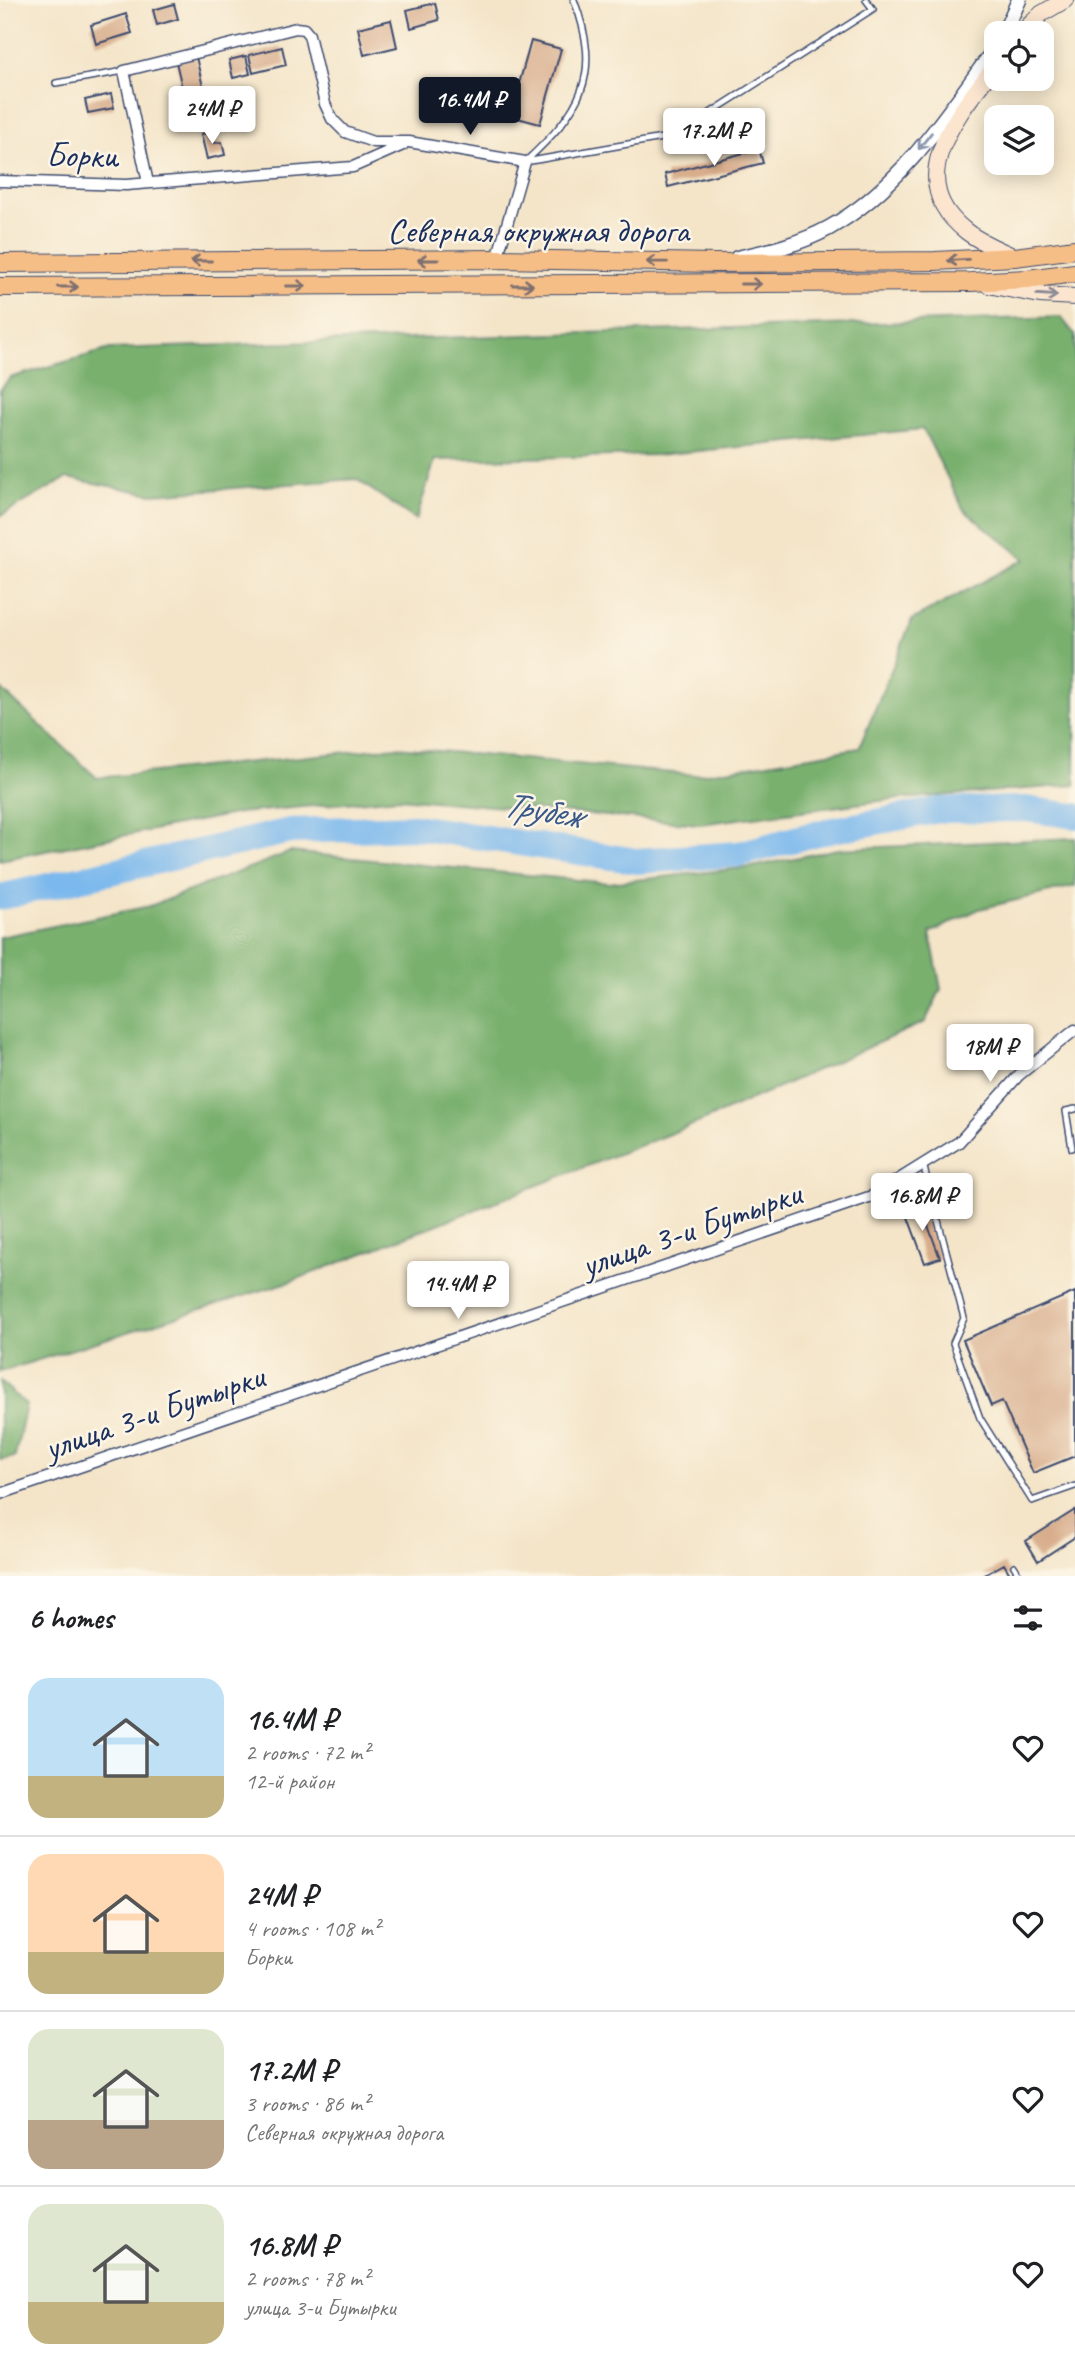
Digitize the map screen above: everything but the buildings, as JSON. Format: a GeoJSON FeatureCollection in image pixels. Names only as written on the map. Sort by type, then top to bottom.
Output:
{"type":"FeatureCollection","features":[{"type":"Feature","properties":{"kind":"main road"},"geometry":{"type":"LineString","coordinates":[[1034,21],[1065,0]]}},
{"type":"Feature","properties":{"kind":"main road"},"geometry":{"type":"LineString","coordinates":[[984,81],[945,135],[937,161],[937,182],[942,202],[966,231],[1015,257]]}},
{"type":"Feature","properties":{"kind":"main road","name":"Северная окружная дорога"},"geometry":{"type":"LineString","coordinates":[[0,263],[496,259],[715,263],[1015,257],[1075,249]]}},
{"type":"Feature","properties":{"kind":"main road","name":"Северная окружная дорога"},"geometry":{"type":"LineString","coordinates":[[0,287],[971,282],[1075,273]]}},
{"type":"Feature","properties":{"kind":"main road"},"geometry":{"type":"LineString","coordinates":[[971,282],[1040,295],[1075,297]]}},
{"type":"Feature","properties":{"kind":"street"},"geometry":{"type":"LineString","coordinates":[[1009,21],[1018,0]]}},
{"type":"Feature","properties":{"kind":"street"},"geometry":{"type":"LineString","coordinates":[[1030,21],[1045,0]]}},
{"type":"Feature","properties":{"kind":"street"},"geometry":{"type":"LineString","coordinates":[[148,183],[124,71],[296,28],[304,29],[310,35],[325,104],[332,119],[359,139],[409,142],[525,162],[496,259]]}},
{"type":"Feature","properties":{"kind":"street"},"geometry":{"type":"LineString","coordinates":[[715,263],[787,247],[828,229],[861,208],[887,184],[922,144],[984,63]]}},
{"type":"Feature","properties":{"kind":"street","name":"Борки"},"geometry":{"type":"LineString","coordinates":[[0,181],[148,183],[353,167],[409,142]]}},
{"type":"Feature","properties":{"kind":"street","name":"улица 3-и Бутырки"},"geometry":{"type":"LineString","coordinates":[[0,1494],[872,1196],[959,1142],[1019,1075],[1075,1030]]}},
{"type":"Feature","properties":{"kind":"lane"},"geometry":{"type":"LineString","coordinates":[[525,162],[559,131],[579,100],[589,62],[583,24],[573,0]]}},
{"type":"Feature","properties":{"kind":"lane"},"geometry":{"type":"LineString","coordinates":[[525,162],[674,136],[873,9],[866,0]]}},
{"type":"Feature","properties":{"kind":"lane"},"geometry":{"type":"LineString","coordinates":[[56,83],[124,71]]}},
{"type":"Feature","properties":{"kind":"lane"},"geometry":{"type":"LineString","coordinates":[[1072,1148],[1066,1111],[1075,1109]]}},
{"type":"Feature","properties":{"kind":"lane"},"geometry":{"type":"LineString","coordinates":[[923,1164],[964,1318],[953,1343],[980,1418],[1032,1501],[1075,1486]]}},
{"type":"Feature","properties":{"kind":"lane"},"geometry":{"type":"LineString","coordinates":[[1014,1566],[1020,1576]]}},
{"type":"Feature","properties":{"kind":"green space"},"geometry":{"type":"Polygon","coordinates":[[[1061,317],[1075,335],[1075,785],[887,800],[700,824],[398,798],[239,813],[0,860],[0,688],[97,778],[397,747],[695,775],[859,748],[912,620],[1025,559],[964,510],[923,429],[657,455],[435,460],[416,520],[356,479],[152,494],[67,478],[0,516],[0,390],[10,378],[110,349],[1061,317]]]}},
{"type":"Feature","properties":{"kind":"green space"},"geometry":{"type":"Polygon","coordinates":[[[1075,838],[1075,886],[979,909],[930,933],[941,989],[925,1022],[700,1122],[292,1281],[0,1372],[0,937],[150,906],[290,852],[609,883],[752,867],[837,849],[1075,838]]]}},
{"type":"Feature","properties":{"kind":"green space"},"geometry":{"type":"Polygon","coordinates":[[[0,1381],[26,1405],[15,1457],[0,1460],[0,1381]]]}},
{"type":"Feature","properties":{"kind":"waterway","name":"Трубеж"},"geometry":{"type":"LineString","coordinates":[[0,897],[290,831],[415,827],[637,861],[739,854],[818,833],[939,810],[1026,809],[1075,816]]}}]}
